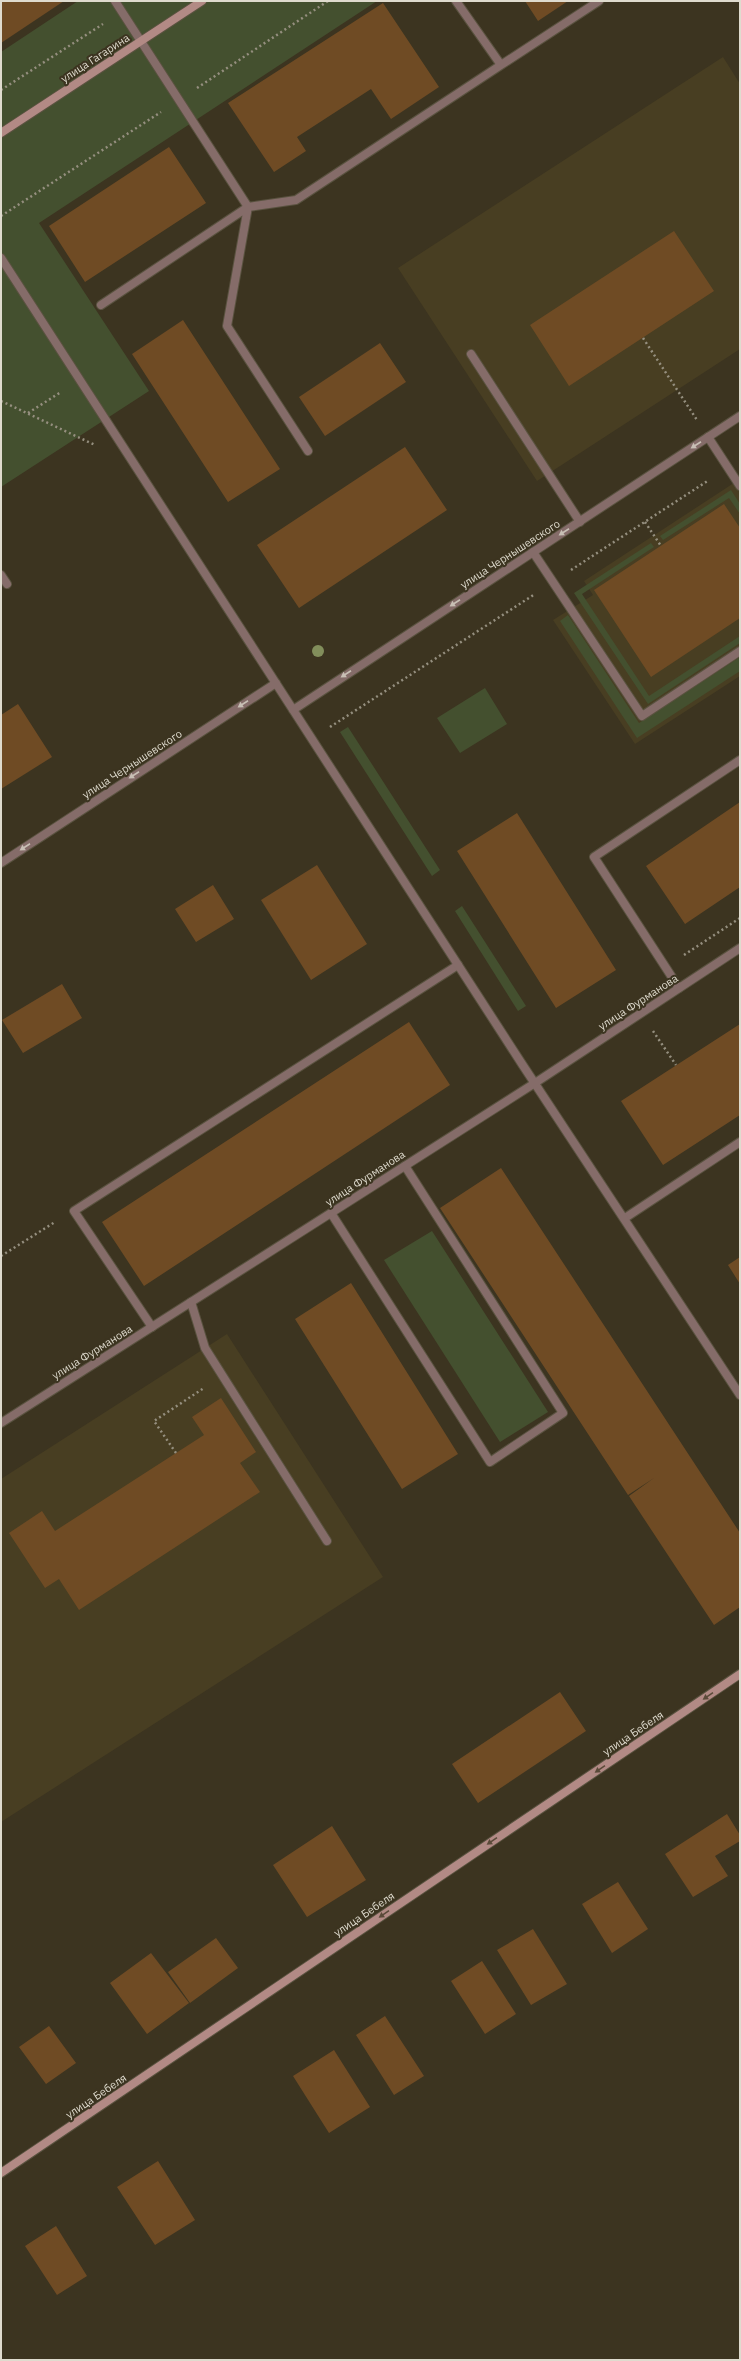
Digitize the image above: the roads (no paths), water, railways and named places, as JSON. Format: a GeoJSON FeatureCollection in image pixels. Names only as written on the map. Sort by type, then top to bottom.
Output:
{"type":"FeatureCollection","features":[{"type":"Feature","properties":{"kind":"street"},"geometry":{"type":"LineString","coordinates":[[115,1],[140,42],[248,207],[227,326],[308,451]]}},
{"type":"Feature","properties":{"kind":"street","name":"улица Гагарина"},"geometry":{"type":"LineString","coordinates":[[1,133],[202,1]]}},
{"type":"Feature","properties":{"kind":"street"},"geometry":{"type":"LineString","coordinates":[[456,1],[501,66]]}},
{"type":"Feature","properties":{"kind":"street"},"geometry":{"type":"LineString","coordinates":[[101,305],[248,207],[296,200],[599,1]]}},
{"type":"Feature","properties":{"kind":"street"},"geometry":{"type":"LineString","coordinates":[[1,258],[534,1084],[625,1218],[740,1395]]}},
{"type":"Feature","properties":{"kind":"street"},"geometry":{"type":"LineString","coordinates":[[472,354],[580,522]]}},
{"type":"Feature","properties":{"kind":"street","name":"улица Чернышевского"},"geometry":{"type":"LineString","coordinates":[[293,710],[740,416]]}},
{"type":"Feature","properties":{"kind":"street"},"geometry":{"type":"LineString","coordinates":[[708,437],[740,486]]}},
{"type":"Feature","properties":{"kind":"street"},"geometry":{"type":"LineString","coordinates":[[533,552],[642,716],[740,651]]}},
{"type":"Feature","properties":{"kind":"street"},"geometry":{"type":"LineString","coordinates":[[1,575],[7,584]]}},
{"type":"Feature","properties":{"kind":"street","name":"улица Чернышевского"},"geometry":{"type":"LineString","coordinates":[[1,863],[276,683]]}},
{"type":"Feature","properties":{"kind":"street"},"geometry":{"type":"LineString","coordinates":[[679,988],[594,857],[740,760]]}},
{"type":"Feature","properties":{"kind":"street","name":"улица Фурманова"},"geometry":{"type":"LineString","coordinates":[[1,1424],[534,1084],[740,948]]}},
{"type":"Feature","properties":{"kind":"street"},"geometry":{"type":"LineString","coordinates":[[152,1328],[74,1211],[458,965]]}},
{"type":"Feature","properties":{"kind":"street"},"geometry":{"type":"LineString","coordinates":[[625,1218],[740,1142]]}},
{"type":"Feature","properties":{"kind":"street"},"geometry":{"type":"LineString","coordinates":[[331,1213],[490,1462],[563,1413],[405,1166]]}},
{"type":"Feature","properties":{"kind":"street"},"geometry":{"type":"LineString","coordinates":[[191,1302],[205,1348],[327,1541]]}},
{"type":"Feature","properties":{"kind":"street","name":"улица Бебеля"},"geometry":{"type":"LineString","coordinates":[[1,2173],[740,1674]]}}]}
